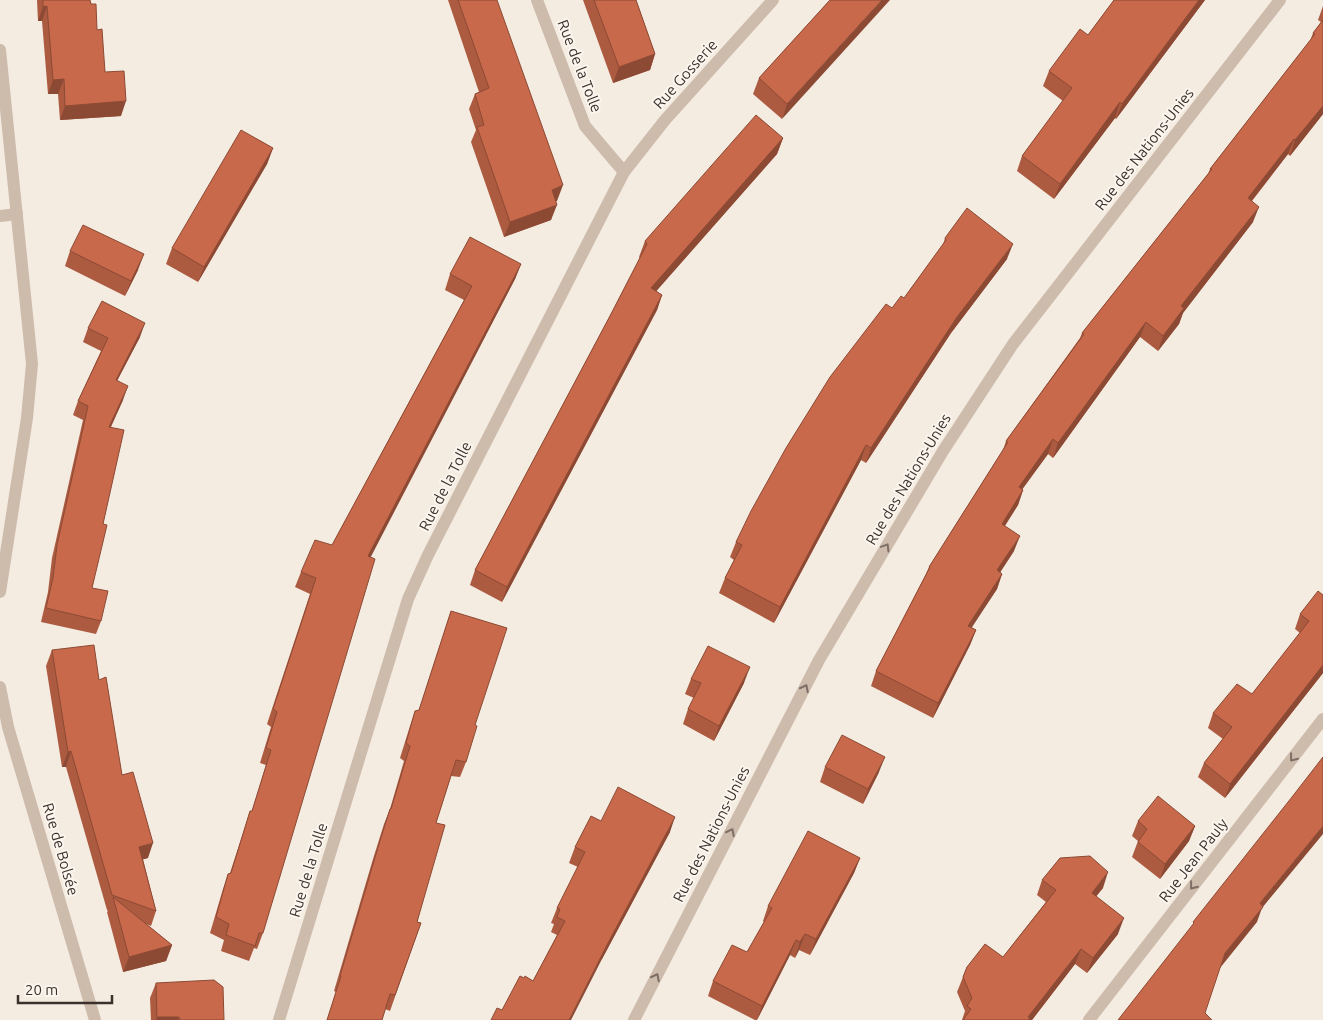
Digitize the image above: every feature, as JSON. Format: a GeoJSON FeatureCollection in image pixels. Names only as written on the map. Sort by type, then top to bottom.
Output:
{"type":"FeatureCollection","features":[{"type":"Feature","properties":{"kind":"street","name":"Rue de la Tolle"},"geometry":{"type":"LineString","coordinates":[[279,1020],[408,599],[428,555],[624,172],[585,126],[537,0]]}},
{"type":"Feature","properties":{"kind":"street","name":"Rue Gosserie"},"geometry":{"type":"LineString","coordinates":[[624,172],[665,120],[773,0]]}},
{"type":"Feature","properties":{"kind":"street","name":"Rue des Nations-Unies"},"geometry":{"type":"LineString","coordinates":[[634,1020],[820,660],[943,451],[1013,344],[1280,0]]}},
{"type":"Feature","properties":{"kind":"street"},"geometry":{"type":"LineString","coordinates":[[0,50],[32,364],[27,418],[0,592]]}},
{"type":"Feature","properties":{"kind":"street"},"geometry":{"type":"LineString","coordinates":[[0,216],[17,214]]}},
{"type":"Feature","properties":{"kind":"street","name":"Rue de Bolsée"},"geometry":{"type":"LineString","coordinates":[[0,686],[8,727],[95,1020]]}},
{"type":"Feature","properties":{"kind":"street","name":"Rue Jean Pauly"},"geometry":{"type":"LineString","coordinates":[[1088,1020],[1323,720]]}},
{"type":"Feature","properties":{"kind":"building"},"geometry":{"type":"Polygon","coordinates":[[[43,0],[90,0],[91,4],[96,4],[97,30],[102,29],[105,72],[124,71],[126,101],[65,106],[64,79],[53,80],[47,6],[43,7],[43,0]]]}},
{"type":"Feature","properties":{"kind":"building"},"geometry":{"type":"Polygon","coordinates":[[[458,0],[497,0],[563,185],[552,190],[557,205],[510,222],[477,127],[484,125],[475,94],[489,88],[458,0]]]}},
{"type":"Feature","properties":{"kind":"building"},"geometry":{"type":"Polygon","coordinates":[[[594,0],[636,0],[655,54],[619,67],[594,0]]]}},
{"type":"Feature","properties":{"kind":"building"},"geometry":{"type":"Polygon","coordinates":[[[830,0],[882,0],[787,104],[759,78],[830,0]]]}},
{"type":"Feature","properties":{"kind":"building"},"geometry":{"type":"Polygon","coordinates":[[[1114,0],[1199,0],[1122,104],[1120,102],[1060,184],[1022,156],[1072,88],[1049,71],[1080,29],[1088,35],[1114,0]]]}},
{"type":"Feature","properties":{"kind":"building"},"geometry":{"type":"Polygon","coordinates":[[[1323,20],[1323,106],[1294,139],[1248,198],[1259,207],[1181,306],[1184,308],[1163,336],[1146,322],[1058,443],[1053,439],[1019,487],[1023,490],[1002,524],[1020,536],[997,570],[1002,574],[968,626],[976,630],[938,703],[876,671],[929,567],[1008,442],[1006,441],[1084,334],[1082,333],[1212,169],[1210,169],[1315,34],[1313,33],[1323,20]]]}},
{"type":"Feature","properties":{"kind":"building"},"geometry":{"type":"Polygon","coordinates":[[[756,115],[783,138],[651,288],[662,295],[507,587],[475,570],[611,314],[647,244],[645,241],[756,115]]]}},
{"type":"Feature","properties":{"kind":"building"},"geometry":{"type":"Polygon","coordinates":[[[241,130],[273,148],[204,267],[172,248],[241,130]]]}},
{"type":"Feature","properties":{"kind":"building"},"geometry":{"type":"Polygon","coordinates":[[[967,208],[1013,244],[957,317],[871,448],[866,445],[780,607],[725,578],[742,545],[736,542],[751,511],[786,448],[830,377],[886,304],[892,308],[901,296],[904,298],[967,208]]]}},
{"type":"Feature","properties":{"kind":"building"},"geometry":{"type":"Polygon","coordinates":[[[83,225],[144,254],[131,281],[70,251],[83,225]]]}},
{"type":"Feature","properties":{"kind":"building"},"geometry":{"type":"Polygon","coordinates":[[[470,237],[521,264],[368,556],[375,559],[263,933],[259,933],[255,946],[226,935],[229,924],[216,917],[228,874],[231,873],[271,750],[266,748],[277,712],[273,709],[316,578],[301,572],[315,540],[332,545],[472,286],[450,274],[470,237]]]}},
{"type":"Feature","properties":{"kind":"building"},"geometry":{"type":"Polygon","coordinates":[[[102,301],[145,323],[116,380],[128,386],[109,427],[124,430],[103,524],[107,525],[92,588],[108,591],[101,621],[46,608],[53,578],[57,545],[88,406],[78,401],[108,338],[88,328],[102,301]]]}},
{"type":"Feature","properties":{"kind":"building"},"geometry":{"type":"Polygon","coordinates":[[[1318,591],[1323,595],[1323,665],[1230,784],[1204,763],[1232,727],[1213,713],[1237,684],[1252,694],[1309,621],[1300,614],[1318,591]]]}},
{"type":"Feature","properties":{"kind":"building"},"geometry":{"type":"Polygon","coordinates":[[[451,611],[507,628],[475,725],[477,726],[466,762],[456,760],[436,823],[445,825],[417,922],[421,923],[395,995],[390,994],[382,1020],[327,1020],[410,746],[406,743],[415,711],[419,710],[451,611]]]}},
{"type":"Feature","properties":{"kind":"building"},"geometry":{"type":"Polygon","coordinates":[[[94,645],[99,680],[106,677],[122,775],[133,772],[153,843],[139,847],[156,911],[112,895],[71,751],[68,752],[52,650],[94,645]]]}},
{"type":"Feature","properties":{"kind":"building"},"geometry":{"type":"Polygon","coordinates":[[[708,646],[750,667],[719,726],[688,709],[701,683],[691,679],[708,646]]]}},
{"type":"Feature","properties":{"kind":"building"},"geometry":{"type":"Polygon","coordinates":[[[842,735],[885,757],[868,789],[825,767],[842,735]]]}},
{"type":"Feature","properties":{"kind":"building"},"geometry":{"type":"Polygon","coordinates":[[[1323,757],[1323,826],[1260,903],[1263,907],[1225,953],[1205,1013],[1212,1020],[1118,1020],[1193,922],[1323,757]]]}},
{"type":"Feature","properties":{"kind":"building"},"geometry":{"type":"Polygon","coordinates":[[[618,787],[675,817],[569,1020],[491,1020],[497,1008],[502,1010],[520,976],[524,978],[525,976],[533,981],[565,921],[557,917],[560,909],[557,908],[585,852],[575,847],[591,816],[601,821],[618,787]]]}},
{"type":"Feature","properties":{"kind":"building"},"geometry":{"type":"Polygon","coordinates":[[[1158,796],[1195,826],[1165,864],[1138,842],[1147,829],[1138,821],[1158,796]]]}},
{"type":"Feature","properties":{"kind":"building"},"geometry":{"type":"Polygon","coordinates":[[[808,831],[860,858],[816,939],[805,934],[800,942],[796,940],[762,1006],[713,981],[732,945],[747,952],[772,908],[768,906],[808,831]]]}},
{"type":"Feature","properties":{"kind":"building"},"geometry":{"type":"Polygon","coordinates":[[[1090,856],[1108,872],[1092,893],[1124,918],[1093,958],[1081,949],[1028,1017],[1030,1018],[1028,1020],[963,1020],[971,1009],[967,1006],[972,998],[963,977],[967,967],[985,944],[1003,957],[1056,890],[1042,880],[1060,858],[1090,856]]]}},
{"type":"Feature","properties":{"kind":"building"},"geometry":{"type":"Polygon","coordinates":[[[113,897],[172,945],[129,957],[113,897]]]}},
{"type":"Feature","properties":{"kind":"building"},"geometry":{"type":"Polygon","coordinates":[[[214,980],[223,987],[224,1020],[180,1020],[179,1017],[157,1017],[156,983],[214,980]]]}}]}
